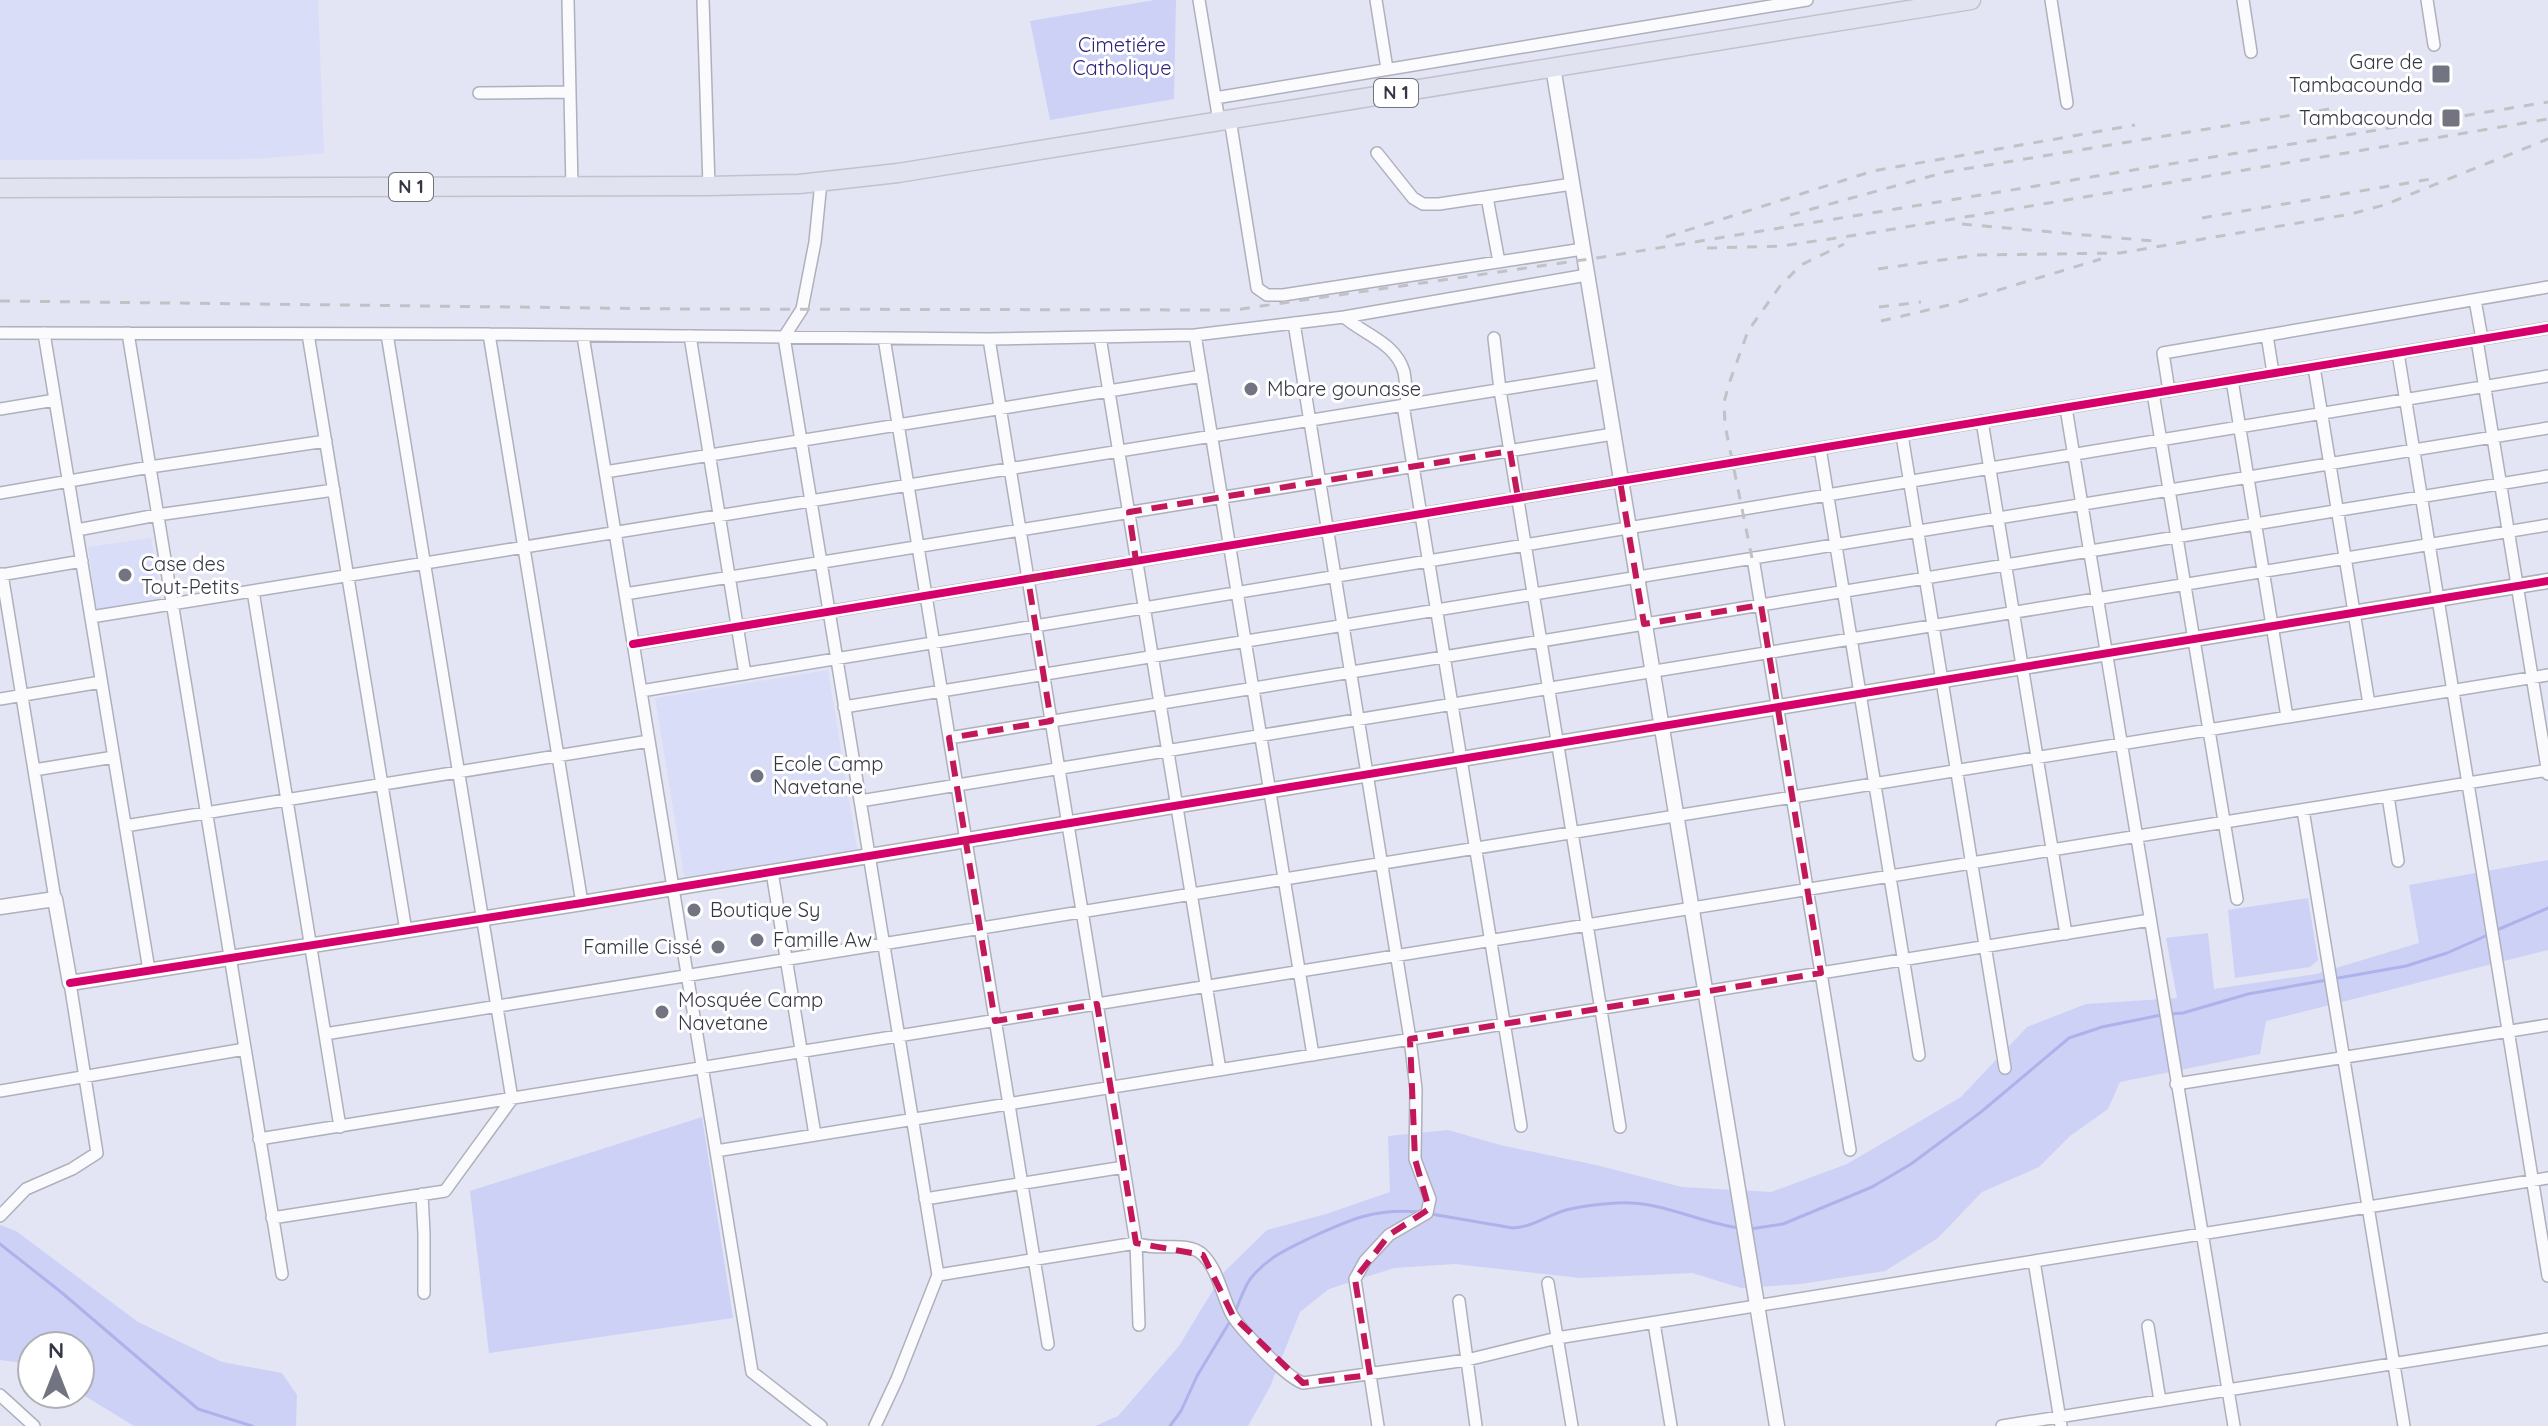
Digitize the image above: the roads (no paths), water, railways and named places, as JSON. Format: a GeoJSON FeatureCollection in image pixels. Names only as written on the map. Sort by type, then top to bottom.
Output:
{"type":"FeatureCollection","features":[{"type":"Feature","properties":{"kind":"highway","name":"N 1"},"geometry":{"type":"LineString","coordinates":[[0,188],[709,186],[821,182],[898,173],[1971,0]]}},
{"type":"Feature","properties":{"kind":"street"},"geometry":{"type":"LineString","coordinates":[[568,0],[572,187]]}},
{"type":"Feature","properties":{"kind":"street"},"geometry":{"type":"LineString","coordinates":[[703,0],[709,186]]}},
{"type":"Feature","properties":{"kind":"street"},"geometry":{"type":"LineString","coordinates":[[1199,0],[1215,98],[1224,120],[1257,288],[1267,295],[1583,249]]}},
{"type":"Feature","properties":{"kind":"street"},"geometry":{"type":"LineString","coordinates":[[1376,0],[1387,69]]}},
{"type":"Feature","properties":{"kind":"street"},"geometry":{"type":"LineString","coordinates":[[1215,98],[1768,3],[1807,0]]}},
{"type":"Feature","properties":{"kind":"street"},"geometry":{"type":"LineString","coordinates":[[2051,0],[2067,103]]}},
{"type":"Feature","properties":{"kind":"street"},"geometry":{"type":"LineString","coordinates":[[2243,0],[2251,52]]}},
{"type":"Feature","properties":{"kind":"street"},"geometry":{"type":"LineString","coordinates":[[2427,0],[2434,45]]}},
{"type":"Feature","properties":{"kind":"street"},"geometry":{"type":"LineString","coordinates":[[1768,3],[1773,32]]}},
{"type":"Feature","properties":{"kind":"street"},"geometry":{"type":"LineString","coordinates":[[1553,67],[1777,1426]]}},
{"type":"Feature","properties":{"kind":"street"},"geometry":{"type":"LineString","coordinates":[[479,93],[570,92]]}},
{"type":"Feature","properties":{"kind":"street"},"geometry":{"type":"LineString","coordinates":[[1377,153],[1419,203],[1439,204],[1572,184]]}},
{"type":"Feature","properties":{"kind":"street"},"geometry":{"type":"LineString","coordinates":[[821,182],[815,242],[802,309],[784,337],[938,1275],[875,1426]]}},
{"type":"Feature","properties":{"kind":"street"},"geometry":{"type":"LineString","coordinates":[[1487,197],[1499,262]]}},
{"type":"Feature","properties":{"kind":"street"},"geometry":{"type":"LineString","coordinates":[[0,333],[989,339],[1195,335],[1344,317],[1587,275]]}},
{"type":"Feature","properties":{"kind":"street"},"geometry":{"type":"LineString","coordinates":[[2169,391],[2163,353],[2548,287]]}},
{"type":"Feature","properties":{"kind":"street"},"geometry":{"type":"LineString","coordinates":[[259,1139],[2548,772],[2485,387],[2475,300]]}},
{"type":"Feature","properties":{"kind":"street"},"geometry":{"type":"LineString","coordinates":[[1344,317],[1388,346],[1404,373],[1413,467],[1521,1126]]}},
{"type":"Feature","properties":{"kind":"street"},"geometry":{"type":"LineString","coordinates":[[1294,323],[1410,1039],[1416,1089],[1415,1159],[1430,1199],[1429,1209],[1423,1217],[1389,1235],[1365,1261],[1355,1279],[1378,1426]]}},
{"type":"Feature","properties":{"kind":"street"},"geometry":{"type":"LineString","coordinates":[[633,644],[2548,328]]}},
{"type":"Feature","properties":{"kind":"street"},"geometry":{"type":"LineString","coordinates":[[44,333],[149,970]]}},
{"type":"Feature","properties":{"kind":"street"},"geometry":{"type":"LineString","coordinates":[[128,333],[282,1274]]}},
{"type":"Feature","properties":{"kind":"street"},"geometry":{"type":"LineString","coordinates":[[308,334],[406,931]]}},
{"type":"Feature","properties":{"kind":"street"},"geometry":{"type":"LineString","coordinates":[[272,1218],[445,1191],[512,1099],[485,918],[387,334]]}},
{"type":"Feature","properties":{"kind":"street"},"geometry":{"type":"LineString","coordinates":[[489,334],[582,903]]}},
{"type":"Feature","properties":{"kind":"street"},"geometry":{"type":"LineString","coordinates":[[1195,335],[1313,1055]]}},
{"type":"Feature","properties":{"kind":"street"},"geometry":{"type":"LineString","coordinates":[[2267,335],[2273,373]]}},
{"type":"Feature","properties":{"kind":"street"},"geometry":{"type":"LineString","coordinates":[[583,336],[752,1372],[821,1426]]}},
{"type":"Feature","properties":{"kind":"street"},"geometry":{"type":"LineString","coordinates":[[690,336],[745,674]]}},
{"type":"Feature","properties":{"kind":"street"},"geometry":{"type":"LineString","coordinates":[[1100,337],[1220,1070]]}},
{"type":"Feature","properties":{"kind":"street"},"geometry":{"type":"LineString","coordinates":[[884,338],[1048,1344]]}},
{"type":"Feature","properties":{"kind":"street"},"geometry":{"type":"LineString","coordinates":[[1494,338],[1620,1127]]}},
{"type":"Feature","properties":{"kind":"street"},"geometry":{"type":"LineString","coordinates":[[989,339],[1136,1243],[1139,1325]]}},
{"type":"Feature","properties":{"kind":"street"},"geometry":{"type":"LineString","coordinates":[[2398,353],[2548,1276]]}},
{"type":"Feature","properties":{"kind":"street"},"geometry":{"type":"LineString","coordinates":[[2314,367],[2369,704]]}},
{"type":"Feature","properties":{"kind":"street"},"geometry":{"type":"LineString","coordinates":[[91,617],[1603,373]]}},
{"type":"Feature","properties":{"kind":"street"},"geometry":{"type":"LineString","coordinates":[[605,472],[1202,376]]}},
{"type":"Feature","properties":{"kind":"street"},"geometry":{"type":"LineString","coordinates":[[641,691],[2548,376]]}},
{"type":"Feature","properties":{"kind":"street"},"geometry":{"type":"LineString","coordinates":[[2232,380],[2287,717]]}},
{"type":"Feature","properties":{"kind":"street"},"geometry":{"type":"LineString","coordinates":[[2153,393],[2237,899]]}},
{"type":"Feature","properties":{"kind":"street"},"geometry":{"type":"LineString","coordinates":[[0,409],[55,400]]}},
{"type":"Feature","properties":{"kind":"street"},"geometry":{"type":"LineString","coordinates":[[2066,408],[2234,1426]]}},
{"type":"Feature","properties":{"kind":"street"},"geometry":{"type":"LineString","coordinates":[[1982,421],[2066,934]]}},
{"type":"Feature","properties":{"kind":"street"},"geometry":{"type":"LineString","coordinates":[[844,707],[2548,428]]}},
{"type":"Feature","properties":{"kind":"street"},"geometry":{"type":"LineString","coordinates":[[625,594],[1613,434]]}},
{"type":"Feature","properties":{"kind":"street"},"geometry":{"type":"LineString","coordinates":[[1902,435],[2005,1068]]}},
{"type":"Feature","properties":{"kind":"street"},"geometry":{"type":"LineString","coordinates":[[0,493],[326,441]]}},
{"type":"Feature","properties":{"kind":"street"},"geometry":{"type":"LineString","coordinates":[[1820,448],[1919,1055]]}},
{"type":"Feature","properties":{"kind":"street"},"geometry":{"type":"LineString","coordinates":[[949,738],[2548,476]]}},
{"type":"Feature","properties":{"kind":"street"},"geometry":{"type":"LineString","coordinates":[[77,530],[157,515],[334,490]]}},
{"type":"Feature","properties":{"kind":"street"},"geometry":{"type":"LineString","coordinates":[[860,801],[2548,525]]}},
{"type":"Feature","properties":{"kind":"street"},"geometry":{"type":"LineString","coordinates":[[1753,558],[1850,1150]]}},
{"type":"Feature","properties":{"kind":"street"},"geometry":{"type":"LineString","coordinates":[[0,1216],[26,1189],[72,1169],[97,1153],[1,575],[82,561]]}},
{"type":"Feature","properties":{"kind":"street"},"geometry":{"type":"LineString","coordinates":[[70,983],[582,903],[2548,581]]}},
{"type":"Feature","properties":{"kind":"street"},"geometry":{"type":"LineString","coordinates":[[253,591],[340,1127]]}},
{"type":"Feature","properties":{"kind":"street"},"geometry":{"type":"LineString","coordinates":[[325,1034],[2548,675]]}},
{"type":"Feature","properties":{"kind":"street"},"geometry":{"type":"LineString","coordinates":[[0,699],[101,682]]}},
{"type":"Feature","properties":{"kind":"street"},"geometry":{"type":"LineString","coordinates":[[125,826],[649,741]]}},
{"type":"Feature","properties":{"kind":"street"},"geometry":{"type":"LineString","coordinates":[[34,770],[114,757]]}},
{"type":"Feature","properties":{"kind":"street"},"geometry":{"type":"LineString","coordinates":[[2388,796],[2398,861]]}},
{"type":"Feature","properties":{"kind":"street"},"geometry":{"type":"LineString","coordinates":[[2303,810],[2404,1426]]}},
{"type":"Feature","properties":{"kind":"street"},"geometry":{"type":"LineString","coordinates":[[772,872],[815,1135]]}},
{"type":"Feature","properties":{"kind":"street"},"geometry":{"type":"LineString","coordinates":[[0,907],[55,899]]}},
{"type":"Feature","properties":{"kind":"street"},"geometry":{"type":"LineString","coordinates":[[716,1151],[2150,920]]}},
{"type":"Feature","properties":{"kind":"street"},"geometry":{"type":"LineString","coordinates":[[2176,1084],[2548,1025]]}},
{"type":"Feature","properties":{"kind":"street"},"geometry":{"type":"LineString","coordinates":[[0,1091],[245,1049]]}},
{"type":"Feature","properties":{"kind":"street"},"geometry":{"type":"LineString","coordinates":[[925,1199],[1124,1167]]}},
{"type":"Feature","properties":{"kind":"street"},"geometry":{"type":"LineString","coordinates":[[938,1275],[1136,1243],[1153,1248],[1195,1249],[1209,1262],[1233,1316],[1294,1380],[1303,1383],[1467,1360],[1557,1338],[2548,1178]]}},
{"type":"Feature","properties":{"kind":"street"},"geometry":{"type":"LineString","coordinates":[[422,1194],[424,1293]]}},
{"type":"Feature","properties":{"kind":"street"},"geometry":{"type":"LineString","coordinates":[[2034,1261],[2060,1421]]}},
{"type":"Feature","properties":{"kind":"street"},"geometry":{"type":"LineString","coordinates":[[1548,1283],[1572,1426]]}},
{"type":"Feature","properties":{"kind":"street"},"geometry":{"type":"LineString","coordinates":[[1459,1301],[1476,1426]]}},
{"type":"Feature","properties":{"kind":"street"},"geometry":{"type":"LineString","coordinates":[[1654,1323],[1671,1426]]}},
{"type":"Feature","properties":{"kind":"street"},"geometry":{"type":"LineString","coordinates":[[2148,1326],[2160,1401]]}},
{"type":"Feature","properties":{"kind":"street"},"geometry":{"type":"LineString","coordinates":[[2002,1426],[2060,1421],[2160,1401],[2548,1339]]}},
{"type":"Feature","properties":{"kind":"street"},"geometry":{"type":"LineString","coordinates":[[0,1395],[34,1426]]}},
{"type":"Feature","properties":{"kind":"waterway"},"geometry":{"type":"LineString","coordinates":[[2497,930],[2548,908]]}},
{"type":"Feature","properties":{"kind":"waterway"},"geometry":{"type":"LineString","coordinates":[[2169,1014],[2183,1013],[2248,994],[2406,966],[2447,953],[2490,934]]}},
{"type":"Feature","properties":{"kind":"waterway"},"geometry":{"type":"LineString","coordinates":[[1750,1229],[1783,1224],[1872,1187],[1911,1164],[1981,1112],[2069,1038],[2102,1027],[2161,1015]]}},
{"type":"Feature","properties":{"kind":"waterway"},"geometry":{"type":"LineString","coordinates":[[1431,1214],[1513,1228],[1572,1209],[1632,1203],[1739,1228]]}},
{"type":"Feature","properties":{"kind":"waterway"},"geometry":{"type":"LineString","coordinates":[[1235,1312],[1251,1278],[1264,1264],[1287,1249],[1364,1216],[1420,1212]]}},
{"type":"Feature","properties":{"kind":"waterway"},"geometry":{"type":"LineString","coordinates":[[0,1244],[198,1409],[252,1426]]}},
{"type":"Feature","properties":{"kind":"waterway"},"geometry":{"type":"LineString","coordinates":[[1170,1426],[1232,1318]]}},
{"type":"Feature","properties":{"kind":"railway"},"geometry":{"type":"LineString","coordinates":[[0,301],[682,309],[1234,310],[1603,257],[2548,102]]}},
{"type":"Feature","properties":{"kind":"railway"},"geometry":{"type":"LineString","coordinates":[[1790,215],[1946,172],[2335,108]]}},
{"type":"Feature","properties":{"kind":"railway"},"geometry":{"type":"LineString","coordinates":[[1707,248],[1782,246],[1870,233],[2548,119]]}},
{"type":"Feature","properties":{"kind":"railway"},"geometry":{"type":"LineString","coordinates":[[1666,237],[1873,171],[2135,125]]}},
{"type":"Feature","properties":{"kind":"railway"},"geometry":{"type":"LineString","coordinates":[[1878,269],[1977,255],[2120,253],[2351,214],[2384,205],[2548,139]]}},
{"type":"Feature","properties":{"kind":"railway"},"geometry":{"type":"LineString","coordinates":[[2202,218],[2431,179]]}},
{"type":"Feature","properties":{"kind":"railway"},"geometry":{"type":"LineString","coordinates":[[1962,224],[2153,241]]}},
{"type":"Feature","properties":{"kind":"railway"},"geometry":{"type":"LineString","coordinates":[[1752,558],[1725,425],[1724,402],[1730,381],[1748,331],[1780,286],[1801,265],[1844,244]]}},
{"type":"Feature","properties":{"kind":"railway"},"geometry":{"type":"LineString","coordinates":[[1881,321],[1949,305],[2101,259]]}},
{"type":"Feature","properties":{"kind":"railway"},"geometry":{"type":"LineString","coordinates":[[1879,307],[1921,302]]}},
{"type":"Feature","properties":{"kind":"place","name":"Gare de Tambacounda"},"geometry":{"type":"Point","coordinates":[2441,74]}},
{"type":"Feature","properties":{"kind":"place","name":"Tambacounda"},"geometry":{"type":"Point","coordinates":[2451,118]}},
{"type":"Feature","properties":{"kind":"place","name":"Mbare gounasse"},"geometry":{"type":"Point","coordinates":[1251,389]}},
{"type":"Feature","properties":{"kind":"place","name":"Case des Tout-Petits"},"geometry":{"type":"Point","coordinates":[125,575]}},
{"type":"Feature","properties":{"kind":"place","name":"Ecole Camp Navetane"},"geometry":{"type":"Point","coordinates":[757,776]}},
{"type":"Feature","properties":{"kind":"place","name":"Boutique Sy"},"geometry":{"type":"Point","coordinates":[694,910]}},
{"type":"Feature","properties":{"kind":"place","name":"Famille Aw"},"geometry":{"type":"Point","coordinates":[757,940]}},
{"type":"Feature","properties":{"kind":"place","name":"Famille Cissé"},"geometry":{"type":"Point","coordinates":[718,947]}},
{"type":"Feature","properties":{"kind":"place","name":"Mosquée Camp Navetane"},"geometry":{"type":"Point","coordinates":[662,1012]}},
{"type":"Feature","properties":{"kind":"park label","name":"Cimetiére Catholique"},"geometry":{"type":"Point","coordinates":[1122,56]}}]}
